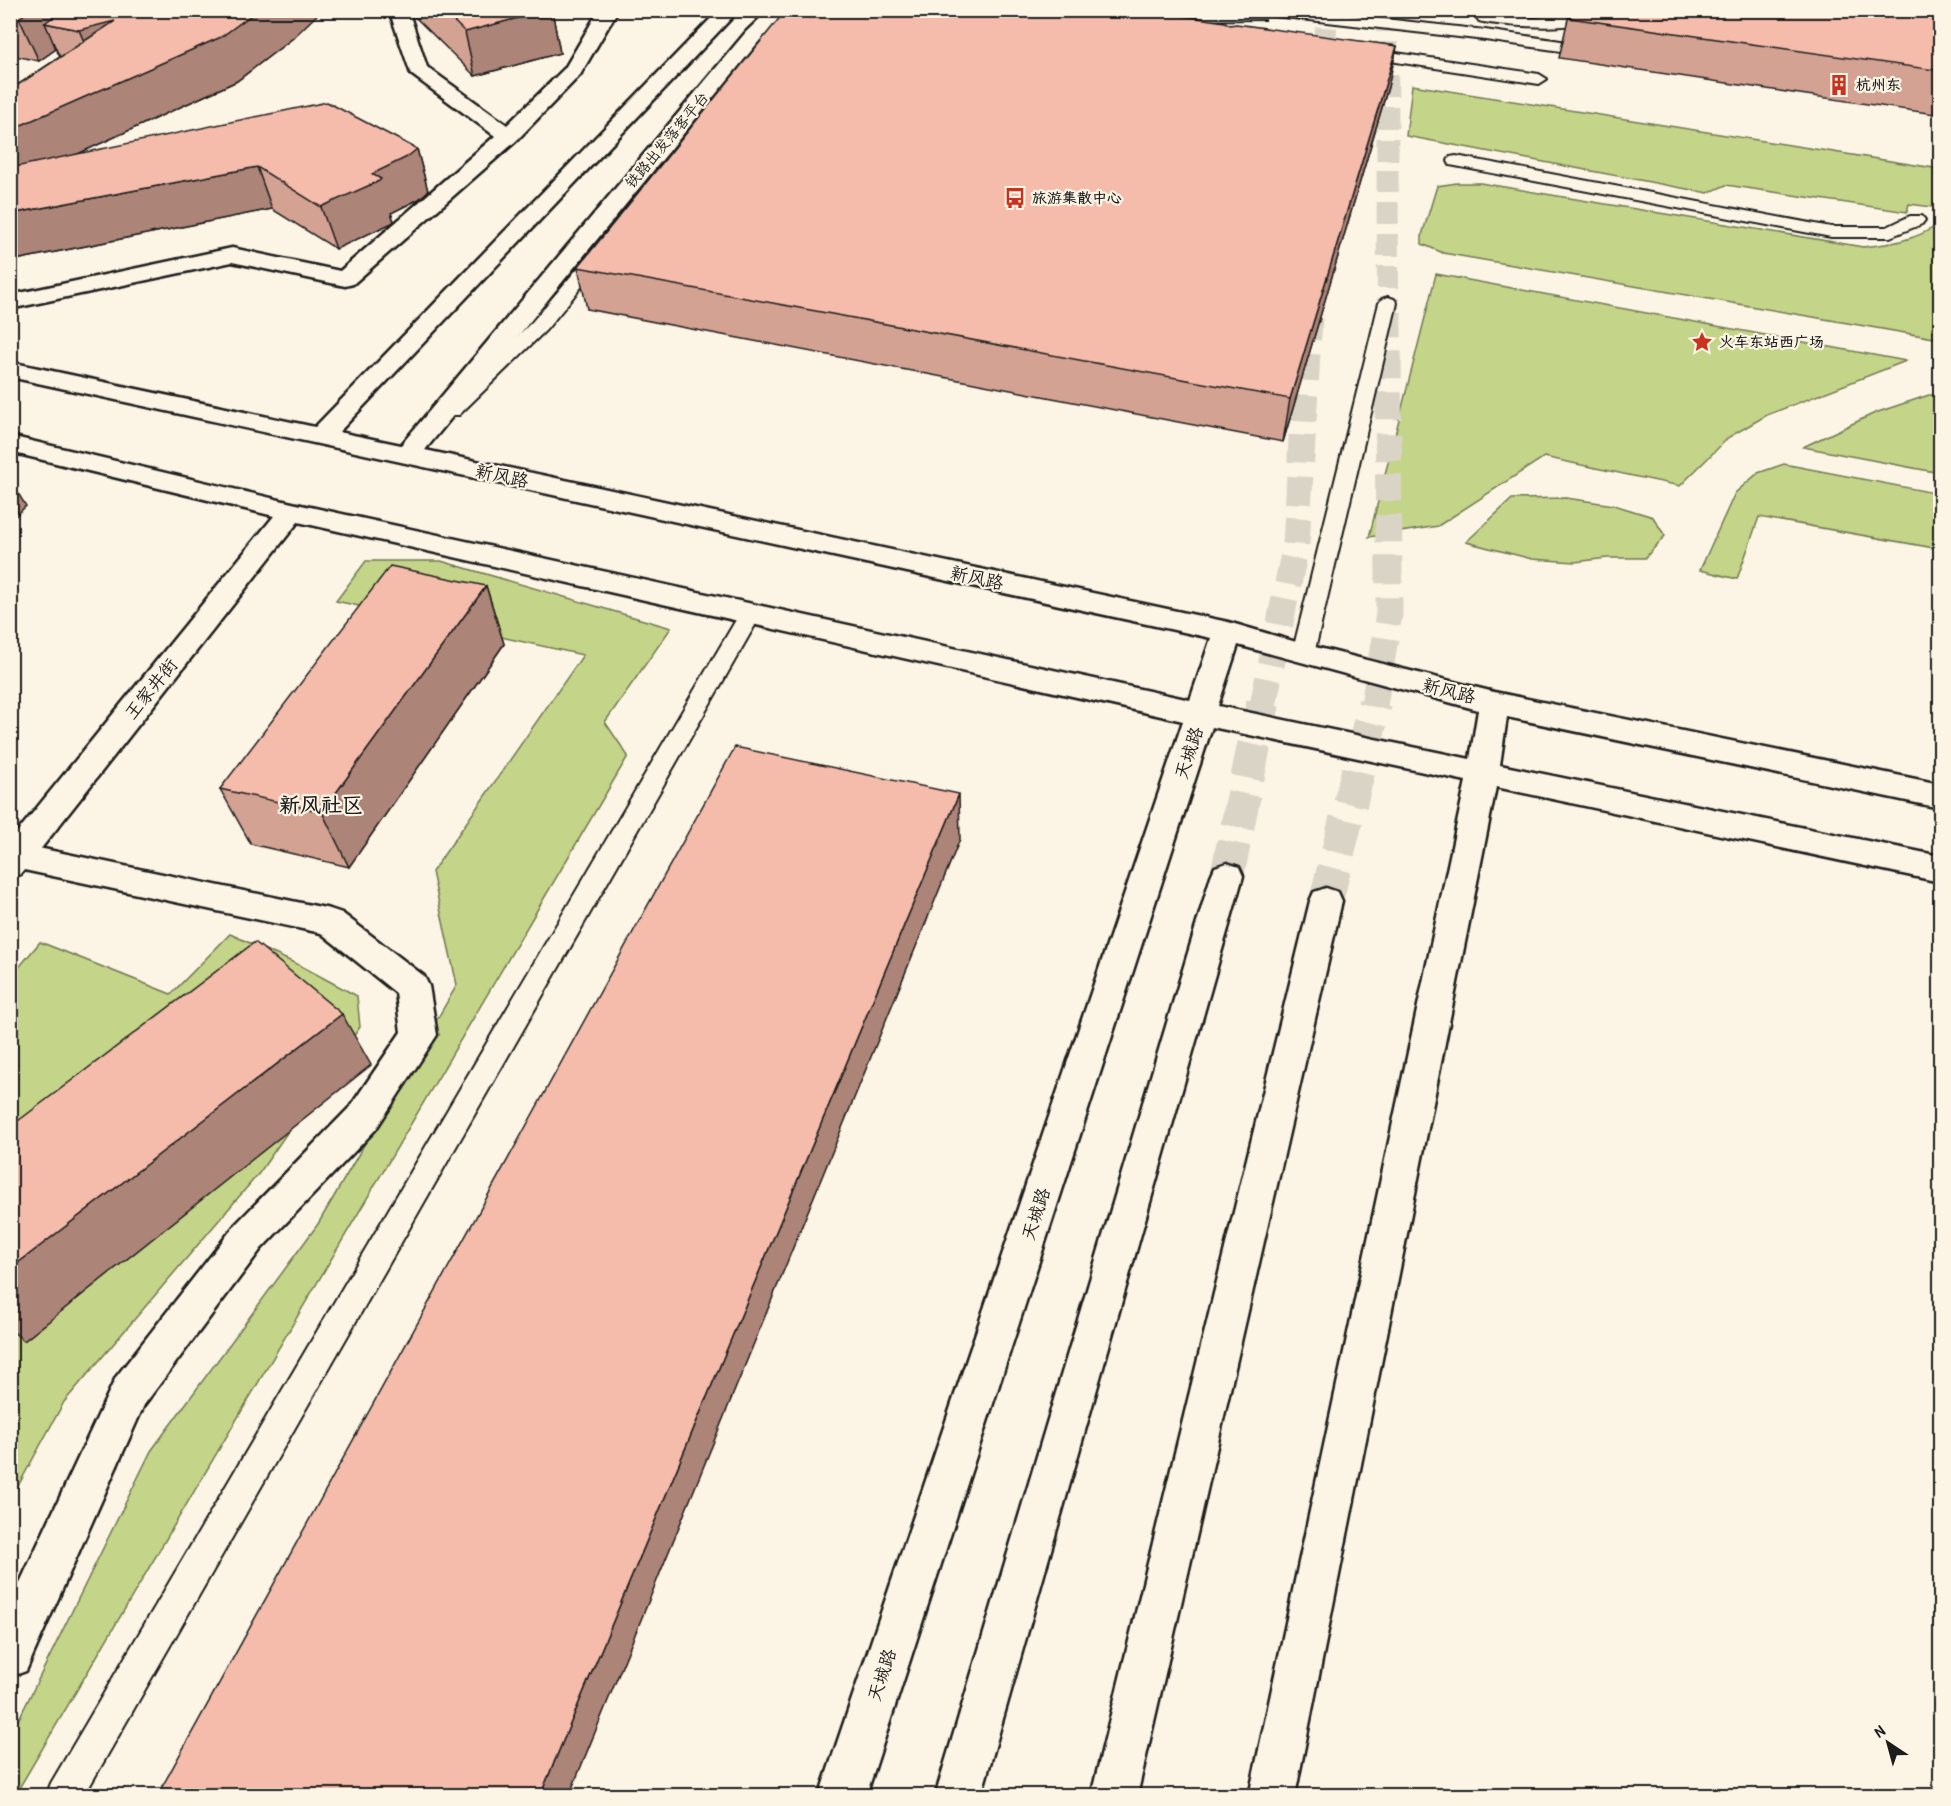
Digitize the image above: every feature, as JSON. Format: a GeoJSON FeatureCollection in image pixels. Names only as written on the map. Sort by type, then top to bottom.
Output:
{"type":"FeatureCollection","features":[{"type":"Feature","properties":{"kind":"main road"},"geometry":{"type":"LineString","coordinates":[[398,10],[418,70],[508,136]]}},
{"type":"Feature","properties":{"kind":"main road"},"geometry":{"type":"LineString","coordinates":[[10,302],[232,255],[345,279],[508,136],[573,71],[609,10]]}},
{"type":"Feature","properties":{"kind":"main road"},"geometry":{"type":"LineString","coordinates":[[321,436],[730,10]]}},
{"type":"Feature","properties":{"kind":"main road","name":"铁路出发落客平台"},"geometry":{"type":"LineString","coordinates":[[407,455],[753,36],[781,10]]}},
{"type":"Feature","properties":{"kind":"main road"},"geometry":{"type":"LineString","coordinates":[[1538,10],[1585,18]]}},
{"type":"Feature","properties":{"kind":"main road","name":"新风路"},"geometry":{"type":"LineString","coordinates":[[10,369],[1228,632],[1303,654],[1494,703],[1941,796]]}},
{"type":"Feature","properties":{"kind":"main road"},"geometry":{"type":"LineString","coordinates":[[10,444],[292,512],[1202,714],[1941,869]]}},
{"type":"Feature","properties":{"kind":"main road","name":"王家井街"},"geometry":{"type":"LineString","coordinates":[[13,858],[292,512]]}},
{"type":"Feature","properties":{"kind":"main road","name":"天城路"},"geometry":{"type":"LineString","coordinates":[[842,1796],[1228,632]]}},
{"type":"Feature","properties":{"kind":"main road"},"geometry":{"type":"LineString","coordinates":[[1272,1796],[1483,773],[1494,703]]}},
{"type":"Feature","properties":{"kind":"main road"},"geometry":{"type":"LineString","coordinates":[[10,1656],[130,1391],[248,1237],[363,1118],[418,1035],[412,986],[330,922],[13,858]]}},
{"type":"Feature","properties":{"kind":"main road"},"geometry":{"type":"LineString","coordinates":[[958,1796],[1227,876]]}},
{"type":"Feature","properties":{"kind":"main road"},"geometry":{"type":"LineString","coordinates":[[1114,1796],[1326,901]]}},
{"type":"Feature","properties":{"kind":"lane"},"geometry":{"type":"LineString","coordinates":[[1109,14],[1266,11],[1485,35],[1562,46]]}},
{"type":"Feature","properties":{"kind":"lane"},"geometry":{"type":"LineString","coordinates":[[1109,14],[1184,27]]}},
{"type":"Feature","properties":{"kind":"lane"},"geometry":{"type":"LineString","coordinates":[[1471,17],[1534,23],[1585,18]]}},
{"type":"Feature","properties":{"kind":"lane"},"geometry":{"type":"LineString","coordinates":[[1344,51],[1539,79]]}},
{"type":"Feature","properties":{"kind":"lane"},"geometry":{"type":"LineString","coordinates":[[1456,161],[1831,232],[1890,232],[1916,220]]}},
{"type":"Feature","properties":{"kind":"lane"},"geometry":{"type":"LineString","coordinates":[[407,455],[539,326],[615,236]]}},
{"type":"Feature","properties":{"kind":"lane"},"geometry":{"type":"LineString","coordinates":[[1303,654],[1388,303]]}},
{"type":"Feature","properties":{"kind":"lane"},"geometry":{"type":"LineString","coordinates":[[64,1796],[751,613]]}},
{"type":"Feature","properties":{"kind":"green space"},"geometry":{"type":"Polygon","coordinates":[[[1412,85],[1940,169],[1940,208],[1909,204],[1907,212],[1726,185],[1708,193],[1406,136],[1412,85]]]}},
{"type":"Feature","properties":{"kind":"green space"},"geometry":{"type":"Polygon","coordinates":[[[1480,183],[1863,247],[1903,240],[1922,234],[1940,223],[1940,339],[1443,253],[1422,244],[1422,235],[1437,186],[1480,183]]]}},
{"type":"Feature","properties":{"kind":"green space"},"geometry":{"type":"Polygon","coordinates":[[[1436,274],[1906,361],[1767,415],[1729,437],[1680,486],[1544,457],[1438,526],[1369,537],[1436,274]]]}},
{"type":"Feature","properties":{"kind":"green space"},"geometry":{"type":"Polygon","coordinates":[[[1929,395],[1940,395],[1940,473],[1803,447],[1875,413],[1929,395]]]}},
{"type":"Feature","properties":{"kind":"green space"},"geometry":{"type":"Polygon","coordinates":[[[1784,464],[1940,494],[1940,549],[1759,517],[1737,579],[1700,570],[1735,493],[1758,473],[1784,464]]]}},
{"type":"Feature","properties":{"kind":"green space"},"geometry":{"type":"Polygon","coordinates":[[[1566,498],[1614,505],[1653,517],[1665,536],[1645,558],[1607,558],[1575,562],[1532,559],[1466,542],[1512,499],[1566,498]]]}},
{"type":"Feature","properties":{"kind":"green space"},"geometry":{"type":"Polygon","coordinates":[[[366,561],[441,561],[671,628],[605,722],[628,756],[15,1795],[11,1795],[10,1737],[151,1451],[318,1224],[457,985],[432,872],[583,655],[336,601],[366,561]]]}},
{"type":"Feature","properties":{"kind":"green space"},"geometry":{"type":"Polygon","coordinates":[[[230,934],[301,966],[357,996],[360,1027],[260,1172],[64,1402],[11,1499],[11,977],[40,942],[171,994],[230,934]]]}},
{"type":"Feature","properties":{"kind":"building"},"geometry":{"type":"Polygon","coordinates":[[[10,10],[30,10],[19,18],[10,16],[10,10]]]}},
{"type":"Feature","properties":{"kind":"building"},"geometry":{"type":"Polygon","coordinates":[[[62,10],[258,10],[221,37],[10,130],[10,90],[115,21],[79,30],[45,23],[62,10]]]}},
{"type":"Feature","properties":{"kind":"building"},"geometry":{"type":"Polygon","coordinates":[[[442,10],[548,10],[465,32],[442,10]]]}},
{"type":"Feature","properties":{"kind":"building","name":"旅游集散中心"},"geometry":{"type":"Polygon","coordinates":[[[786,10],[1142,10],[1225,22],[1230,25],[1397,46],[1290,399],[578,267],[786,10]]]}},
{"type":"Feature","properties":{"kind":"building"},"geometry":{"type":"Polygon","coordinates":[[[1575,10],[1941,10],[1941,71],[1570,18],[1571,13],[1575,10]]]}},
{"type":"Feature","properties":{"kind":"building"},"geometry":{"type":"Polygon","coordinates":[[[327,102],[417,149],[407,157],[372,174],[381,179],[379,181],[321,207],[257,167],[10,214],[10,168],[327,102]]]}},
{"type":"Feature","properties":{"kind":"building"},"geometry":{"type":"Polygon","coordinates":[[[390,566],[486,586],[322,812],[220,789],[390,566]]]}},
{"type":"Feature","properties":{"kind":"building"},"geometry":{"type":"Polygon","coordinates":[[[735,747],[959,794],[540,1796],[157,1796],[735,747]]]}},
{"type":"Feature","properties":{"kind":"building"},"geometry":{"type":"Polygon","coordinates":[[[255,942],[342,1014],[10,1269],[10,1127],[255,942]]]}},
{"type":"Feature","properties":{"kind":"tunnel"},"geometry":{"type":"LineString","coordinates":[[1323,81],[1327,10]]}},
{"type":"Feature","properties":{"kind":"tunnel"},"geometry":{"type":"LineString","coordinates":[[1387,10],[1388,314]]}},
{"type":"Feature","properties":{"kind":"tunnel"},"geometry":{"type":"LineString","coordinates":[[1374,705],[1389,614],[1388,312]]}},
{"type":"Feature","properties":{"kind":"tunnel"},"geometry":{"type":"LineString","coordinates":[[1263,705],[1296,545],[1309,318]]}},
{"type":"Feature","properties":{"kind":"tunnel"},"geometry":{"type":"LineString","coordinates":[[1227,876],[1263,703]]}},
{"type":"Feature","properties":{"kind":"tunnel"},"geometry":{"type":"LineString","coordinates":[[1326,901],[1375,703]]}},
{"type":"Feature","properties":{"kind":"place","name":"杭州东"},"geometry":{"type":"Point","coordinates":[1839,85]}},
{"type":"Feature","properties":{"kind":"place","name":"旅游集散中心"},"geometry":{"type":"Point","coordinates":[1015,198]}},
{"type":"Feature","properties":{"kind":"place","name":"火车东站西广场"},"geometry":{"type":"Point","coordinates":[1702,342]}},
{"type":"Feature","properties":{"kind":"district","name":"新风社区"},"geometry":{"type":"Point","coordinates":[321,805]}}]}
